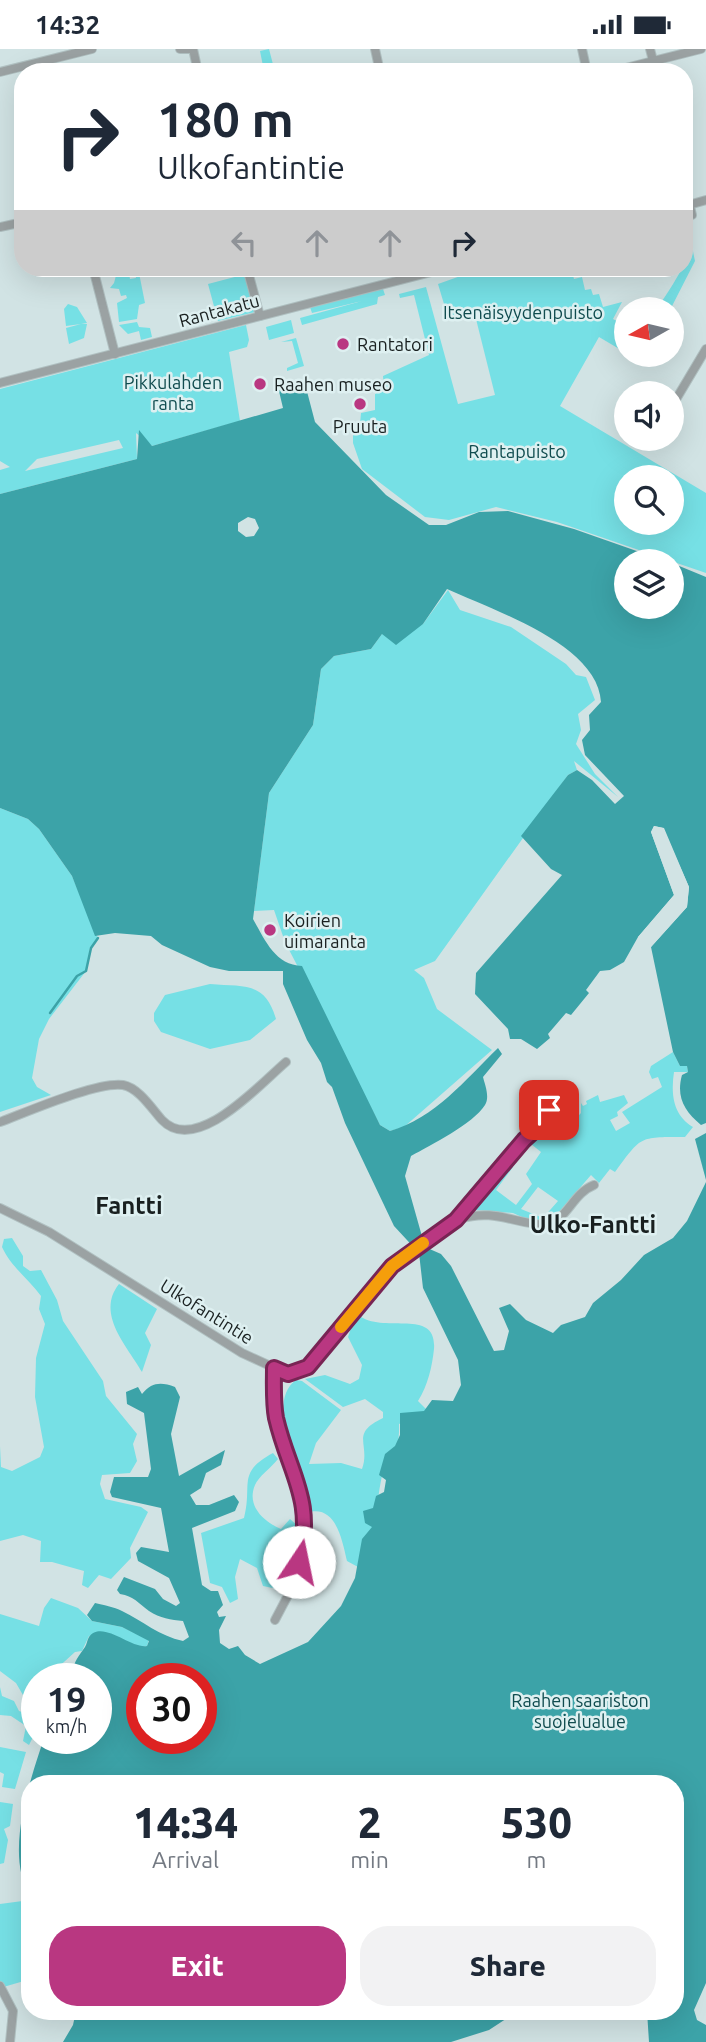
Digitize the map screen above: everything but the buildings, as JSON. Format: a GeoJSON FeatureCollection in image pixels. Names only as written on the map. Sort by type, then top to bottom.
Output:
{"type":"FeatureCollection","features":[{"type":"Feature","properties":{"kind":"street"},"geometry":{"type":"LineString","coordinates":[[36,63],[92,49]]}},
{"type":"Feature","properties":{"kind":"street"},"geometry":{"type":"LineString","coordinates":[[180,49],[192,49]]}},
{"type":"Feature","properties":{"kind":"street"},"geometry":{"type":"LineString","coordinates":[[650,49],[653,61]]}},
{"type":"Feature","properties":{"kind":"street"},"geometry":{"type":"LineString","coordinates":[[645,63],[701,49]]}},
{"type":"Feature","properties":{"kind":"street"},"geometry":{"type":"LineString","coordinates":[[95,277],[115,353]]}},
{"type":"Feature","properties":{"kind":"street"},"geometry":{"type":"LineString","coordinates":[[249,277],[260,316]]}},
{"type":"Feature","properties":{"kind":"street","name":"Rantakatu"},"geometry":{"type":"LineString","coordinates":[[0,383],[405,277]]}},
{"type":"Feature","properties":{"kind":"street"},"geometry":{"type":"LineString","coordinates":[[684,386],[706,349]]}},
{"type":"Feature","properties":{"kind":"street"},"geometry":{"type":"LineString","coordinates":[[0,1122],[98,1088],[123,1085],[136,1092],[167,1125],[182,1131],[192,1130],[214,1123],[286,1062]]}},
{"type":"Feature","properties":{"kind":"street"},"geometry":{"type":"LineString","coordinates":[[542,1103],[549,1113],[541,1123],[529,1117],[532,1105],[542,1103]]}},
{"type":"Feature","properties":{"kind":"street","name":"Ulkofantintie"},"geometry":{"type":"LineString","coordinates":[[524,1140],[529,1117]]}},
{"type":"Feature","properties":{"kind":"street","name":"Ulkofantintie"},"geometry":{"type":"LineString","coordinates":[[0,1208],[49,1232],[242,1353],[288,1374],[308,1367],[408,1252],[456,1220],[541,1123]]}},
{"type":"Feature","properties":{"kind":"street"},"geometry":{"type":"LineString","coordinates":[[456,1220],[472,1215],[492,1215],[547,1225],[555,1223],[582,1190],[594,1185]]}},
{"type":"Feature","properties":{"kind":"street"},"geometry":{"type":"LineString","coordinates":[[274,1368],[276,1417],[299,1480],[305,1524],[295,1582],[275,1620]]}},
{"type":"Feature","properties":{"kind":"street"},"geometry":{"type":"LineString","coordinates":[[0,1986],[13,2011],[10,2042]]}},
{"type":"Feature","properties":{"kind":"green space"},"geometry":{"type":"Polygon","coordinates":[[[269,49],[273,63],[262,63],[260,51],[269,49]]]}},
{"type":"Feature","properties":{"kind":"green space"},"geometry":{"type":"Polygon","coordinates":[[[116,277],[140,277],[145,303],[139,305],[137,319],[119,322],[117,303],[127,298],[126,295],[121,296],[119,289],[110,288],[116,277]]]}},
{"type":"Feature","properties":{"kind":"green space"},"geometry":{"type":"Polygon","coordinates":[[[235,277],[247,277],[255,312],[218,321],[208,284],[235,277]]]}},
{"type":"Feature","properties":{"kind":"green space","name":"Rantapuisto"},"geometry":{"type":"Polygon","coordinates":[[[458,277],[582,277],[585,290],[591,289],[593,295],[599,294],[603,307],[614,304],[614,346],[599,337],[560,406],[614,438],[614,451],[636,451],[659,465],[614,465],[614,535],[684,535],[684,480],[706,493],[706,573],[684,565],[684,549],[636,549],[557,522],[496,507],[449,520],[425,517],[362,469],[353,443],[353,427],[360,424],[361,413],[375,410],[375,394],[384,389],[383,376],[429,355],[414,295],[400,298],[399,294],[426,287],[458,404],[495,395],[475,315],[453,317],[447,314],[438,284],[458,277]]]}},
{"type":"Feature","properties":{"kind":"green space"},"geometry":{"type":"Polygon","coordinates":[[[677,277],[687,277],[677,297],[665,297],[677,277]]]}},
{"type":"Feature","properties":{"kind":"green space"},"geometry":{"type":"Polygon","coordinates":[[[383,289],[385,295],[378,297],[377,304],[302,325],[300,318],[362,301],[312,313],[310,307],[383,289]]]}},
{"type":"Feature","properties":{"kind":"green space"},"geometry":{"type":"Polygon","coordinates":[[[68,304],[77,307],[87,323],[66,326],[64,309],[68,304]]]}},
{"type":"Feature","properties":{"kind":"green space"},"geometry":{"type":"Polygon","coordinates":[[[291,320],[294,333],[269,340],[266,327],[291,320]]]}},
{"type":"Feature","properties":{"kind":"green space"},"geometry":{"type":"Polygon","coordinates":[[[137,322],[139,327],[150,328],[152,337],[141,340],[139,331],[128,334],[119,325],[137,322]]]}},
{"type":"Feature","properties":{"kind":"green space"},"geometry":{"type":"Polygon","coordinates":[[[87,324],[84,338],[69,344],[66,328],[87,324]]]}},
{"type":"Feature","properties":{"kind":"green space","name":"Pikkulahden ranta"},"geometry":{"type":"Polygon","coordinates":[[[246,325],[249,340],[247,347],[229,352],[240,421],[152,446],[136,433],[137,459],[0,494],[0,470],[10,467],[0,461],[0,389],[246,325]],[[119,440],[37,459],[25,471],[123,448],[119,440]]]}},
{"type":"Feature","properties":{"kind":"green space"},"geometry":{"type":"Polygon","coordinates":[[[296,338],[304,366],[287,371],[287,368],[298,363],[292,341],[281,342],[296,338]]]}},
{"type":"Feature","properties":{"kind":"green space"},"geometry":{"type":"Polygon","coordinates":[[[448,590],[460,610],[511,627],[566,664],[576,675],[586,677],[595,700],[578,714],[581,730],[576,744],[595,774],[618,797],[574,761],[577,770],[568,775],[435,961],[414,970],[424,978],[437,1009],[492,1050],[404,1127],[390,1131],[380,1125],[285,942],[274,910],[254,911],[269,793],[313,725],[321,669],[334,656],[371,649],[382,634],[423,624],[448,590]]]}},
{"type":"Feature","properties":{"kind":"green space"},"geometry":{"type":"Polygon","coordinates":[[[0,808],[28,819],[39,829],[72,876],[98,938],[90,948],[86,971],[49,1019],[39,1039],[32,1078],[37,1087],[51,1095],[0,1112],[0,808]]]}},
{"type":"Feature","properties":{"kind":"green space"},"geometry":{"type":"Polygon","coordinates":[[[210,984],[252,988],[266,998],[276,1019],[250,1040],[210,1049],[161,1032],[154,1021],[154,1013],[165,995],[210,984]]]}},
{"type":"Feature","properties":{"kind":"green space"},"geometry":{"type":"Polygon","coordinates":[[[673,1052],[680,1066],[687,1065],[688,1072],[674,1072],[673,1087],[677,1110],[693,1127],[685,1137],[658,1137],[642,1141],[615,1172],[610,1169],[599,1183],[591,1175],[552,1220],[535,1223],[513,1213],[475,1210],[474,1207],[509,1165],[513,1167],[496,1190],[516,1205],[532,1184],[526,1174],[541,1152],[531,1144],[540,1129],[558,1117],[567,1128],[581,1113],[581,1103],[583,1106],[587,1104],[586,1101],[598,1095],[600,1102],[624,1095],[628,1103],[617,1112],[618,1116],[610,1120],[616,1131],[630,1123],[622,1112],[662,1087],[658,1077],[652,1079],[649,1072],[651,1066],[673,1052]],[[538,1187],[521,1209],[543,1218],[558,1201],[538,1187]]]}},
{"type":"Feature","properties":{"kind":"green space"},"geometry":{"type":"Polygon","coordinates":[[[12,1238],[23,1256],[23,1266],[30,1271],[41,1270],[57,1300],[63,1321],[103,1381],[106,1396],[137,1434],[133,1444],[137,1461],[130,1473],[102,1475],[100,1484],[105,1499],[141,1507],[148,1512],[130,1548],[131,1558],[111,1579],[99,1575],[88,1588],[82,1585],[84,1571],[52,1562],[40,1562],[41,1541],[23,1535],[0,1541],[0,1446],[1,1467],[12,1471],[40,1457],[44,1447],[35,1397],[36,1358],[45,1324],[39,1309],[41,1296],[10,1261],[2,1247],[4,1239],[12,1238]]]}},
{"type":"Feature","properties":{"kind":"green space"},"geometry":{"type":"Polygon","coordinates":[[[119,1284],[157,1309],[145,1333],[151,1345],[142,1372],[122,1341],[112,1318],[110,1307],[119,1284]]]}},
{"type":"Feature","properties":{"kind":"green space"},"geometry":{"type":"Polygon","coordinates":[[[361,1317],[384,1323],[419,1325],[428,1329],[433,1337],[434,1349],[427,1382],[418,1401],[429,1412],[431,1405],[436,1403],[430,1418],[424,1423],[399,1424],[398,1441],[386,1461],[381,1480],[373,1533],[358,1567],[347,1561],[340,1534],[331,1518],[316,1511],[306,1513],[303,1485],[283,1416],[288,1389],[296,1380],[302,1381],[341,1410],[316,1443],[309,1464],[341,1463],[362,1469],[364,1435],[367,1429],[383,1418],[383,1412],[365,1399],[343,1407],[305,1379],[325,1375],[350,1384],[359,1379],[362,1365],[348,1337],[352,1325],[361,1317]]]}},
{"type":"Feature","properties":{"kind":"green space"},"geometry":{"type":"Polygon","coordinates":[[[273,1453],[278,1459],[257,1482],[253,1500],[263,1518],[275,1526],[281,1529],[290,1519],[299,1527],[292,1545],[276,1552],[273,1565],[287,1582],[282,1590],[263,1586],[257,1568],[240,1559],[235,1577],[238,1599],[230,1603],[222,1587],[210,1583],[201,1533],[244,1518],[250,1473],[273,1453]]]}},
{"type":"Feature","properties":{"kind":"green space"},"geometry":{"type":"Polygon","coordinates":[[[51,1598],[78,1608],[92,1621],[122,1627],[149,1640],[147,1646],[89,1636],[82,1651],[75,1652],[63,1663],[21,1663],[21,1692],[16,1683],[0,1671],[0,1614],[39,1626],[44,1608],[51,1598]]]}},
{"type":"Feature","properties":{"kind":"green space"},"geometry":{"type":"Polygon","coordinates":[[[0,1687],[2,1696],[14,1701],[21,1712],[21,1723],[11,1716],[0,1715],[0,1687]]]}},
{"type":"Feature","properties":{"kind":"green space"},"geometry":{"type":"Polygon","coordinates":[[[0,1747],[25,1754],[15,1789],[2,1787],[4,1774],[0,1772],[0,1747]]]}},
{"type":"Feature","properties":{"kind":"green space"},"geometry":{"type":"Polygon","coordinates":[[[0,1802],[13,1804],[10,1826],[4,1829],[8,1840],[4,1863],[0,1864],[0,1802]]]}},
{"type":"Feature","properties":{"kind":"green space"},"geometry":{"type":"Polygon","coordinates":[[[21,1901],[21,1982],[0,1988],[0,1904],[21,1901]]]}},
{"type":"Feature","properties":{"kind":"shaded area"},"geometry":{"type":"Polygon","coordinates":[[[304,380],[315,422],[386,495],[429,525],[446,525],[479,512],[508,511],[574,529],[631,549],[614,549],[614,619],[684,619],[684,568],[706,577],[706,1123],[701,1125],[695,1120],[681,1097],[680,1083],[682,1075],[688,1072],[687,1066],[680,1066],[673,1052],[651,947],[687,907],[689,887],[663,828],[654,826],[651,832],[674,895],[638,937],[624,962],[610,970],[600,971],[586,990],[589,993],[571,1015],[566,1013],[548,1034],[550,1038],[537,1049],[521,1039],[510,1039],[508,1029],[475,994],[476,973],[562,875],[551,869],[521,836],[568,775],[577,770],[592,780],[615,804],[624,796],[585,755],[582,740],[590,730],[589,715],[601,702],[595,681],[582,663],[563,646],[490,607],[447,589],[423,624],[396,645],[382,634],[371,649],[334,656],[321,669],[313,725],[269,793],[253,919],[278,956],[293,965],[302,966],[380,1125],[390,1131],[421,1117],[435,1107],[498,1048],[502,1054],[483,1077],[487,1095],[485,1105],[462,1127],[411,1156],[405,1176],[425,1247],[441,1254],[451,1266],[494,1351],[504,1350],[509,1331],[499,1308],[510,1304],[526,1320],[553,1333],[561,1325],[585,1317],[593,1303],[621,1280],[644,1255],[673,1238],[687,1221],[706,1182],[706,1983],[694,2010],[697,2020],[706,2025],[706,2042],[649,2042],[648,2020],[684,2020],[684,1775],[32,1775],[39,1754],[112,1754],[112,1663],[75,1662],[89,1637],[95,1632],[109,1633],[140,1646],[147,1646],[149,1641],[122,1627],[92,1621],[87,1615],[95,1603],[130,1615],[174,1639],[183,1641],[189,1637],[183,1621],[157,1615],[117,1590],[124,1577],[155,1589],[163,1599],[176,1606],[180,1603],[169,1578],[138,1561],[136,1553],[141,1547],[169,1552],[161,1508],[112,1497],[110,1492],[114,1477],[148,1477],[151,1469],[144,1413],[127,1404],[126,1392],[138,1387],[142,1394],[157,1384],[175,1387],[180,1397],[171,1434],[179,1476],[225,1450],[221,1465],[206,1473],[201,1488],[190,1495],[196,1505],[209,1505],[234,1495],[239,1502],[235,1511],[192,1528],[202,1585],[211,1591],[218,1591],[223,1605],[217,1612],[219,1617],[226,1616],[219,1630],[220,1643],[229,1649],[238,1646],[245,1655],[260,1664],[308,1642],[341,1606],[355,1578],[362,1539],[372,1527],[365,1523],[363,1511],[373,1508],[376,1496],[384,1492],[386,1480],[379,1475],[385,1454],[395,1446],[400,1435],[400,1413],[424,1411],[432,1400],[453,1401],[461,1385],[458,1360],[423,1288],[419,1253],[394,1226],[345,1123],[321,1063],[307,1040],[283,984],[283,971],[229,971],[210,967],[162,945],[151,936],[115,933],[95,936],[72,876],[39,829],[28,819],[0,808],[0,494],[137,459],[139,430],[152,446],[283,408],[278,387],[304,380]],[[248,517],[238,523],[238,531],[246,537],[254,536],[259,528],[255,519],[248,517]]]}},
{"type":"Feature","properties":{"kind":"shaded area"},"geometry":{"type":"Polygon","coordinates":[[[706,1133],[706,1180],[695,1139],[706,1133]]]}},
{"type":"Feature","properties":{"kind":"shaded area"},"geometry":{"type":"Polygon","coordinates":[[[21,1824],[21,1870],[19,1860],[21,1824]]]}},
{"type":"Feature","properties":{"kind":"shaded area"},"geometry":{"type":"Polygon","coordinates":[[[74,2020],[504,2020],[489,2030],[451,2042],[63,2042],[74,2020]]]}},
{"type":"Feature","properties":{"kind":"pier"},"geometry":{"type":"Polygon","coordinates":[[[654,826],[664,828],[689,887],[687,907],[651,947],[648,945],[683,906],[686,888],[661,831],[656,830],[677,896],[641,939],[638,937],[674,895],[651,832],[654,826]]]}},
{"type":"Feature","properties":{"kind":"waterway"},"geometry":{"type":"LineString","coordinates":[[50,1013],[77,976],[86,971],[91,948],[98,938]]}},
{"type":"Feature","properties":{"kind":"slow traffic"},"geometry":{"type":"LineString","coordinates":[[341,1327],[392,1266],[423,1243]]}},
{"type":"Feature","properties":{"kind":"place","name":"Rantatori"},"geometry":{"type":"Point","coordinates":[343,344]}},
{"type":"Feature","properties":{"kind":"place","name":"Raahen museo"},"geometry":{"type":"Point","coordinates":[260,384]}},
{"type":"Feature","properties":{"kind":"place","name":"Pruuta"},"geometry":{"type":"Point","coordinates":[360,404]}},
{"type":"Feature","properties":{"kind":"place","name":"Koirien uimaranta"},"geometry":{"type":"Point","coordinates":[270,930]}},
{"type":"Feature","properties":{"kind":"district","name":"Fantti"},"geometry":{"type":"Point","coordinates":[129,1205]}},
{"type":"Feature","properties":{"kind":"district","name":"Ulko-Fantti"},"geometry":{"type":"Point","coordinates":[593,1224]}},
{"type":"Feature","properties":{"kind":"route"},"geometry":{"type":"LineString","coordinates":[[299,1562],[305,1524],[302,1498],[299,1480],[276,1417],[274,1368],[288,1374],[308,1367],[392,1266],[456,1220],[510,1160],[524,1140],[547,1119],[549,1110]]}},
{"type":"Feature","properties":{"kind":"park label","name":"Itsenäisyydenpuisto"},"geometry":{"type":"Point","coordinates":[523,312]}},
{"type":"Feature","properties":{"kind":"park label","name":"Raahen saariston suojelualue"},"geometry":{"type":"Point","coordinates":[580,1710]}}]}
